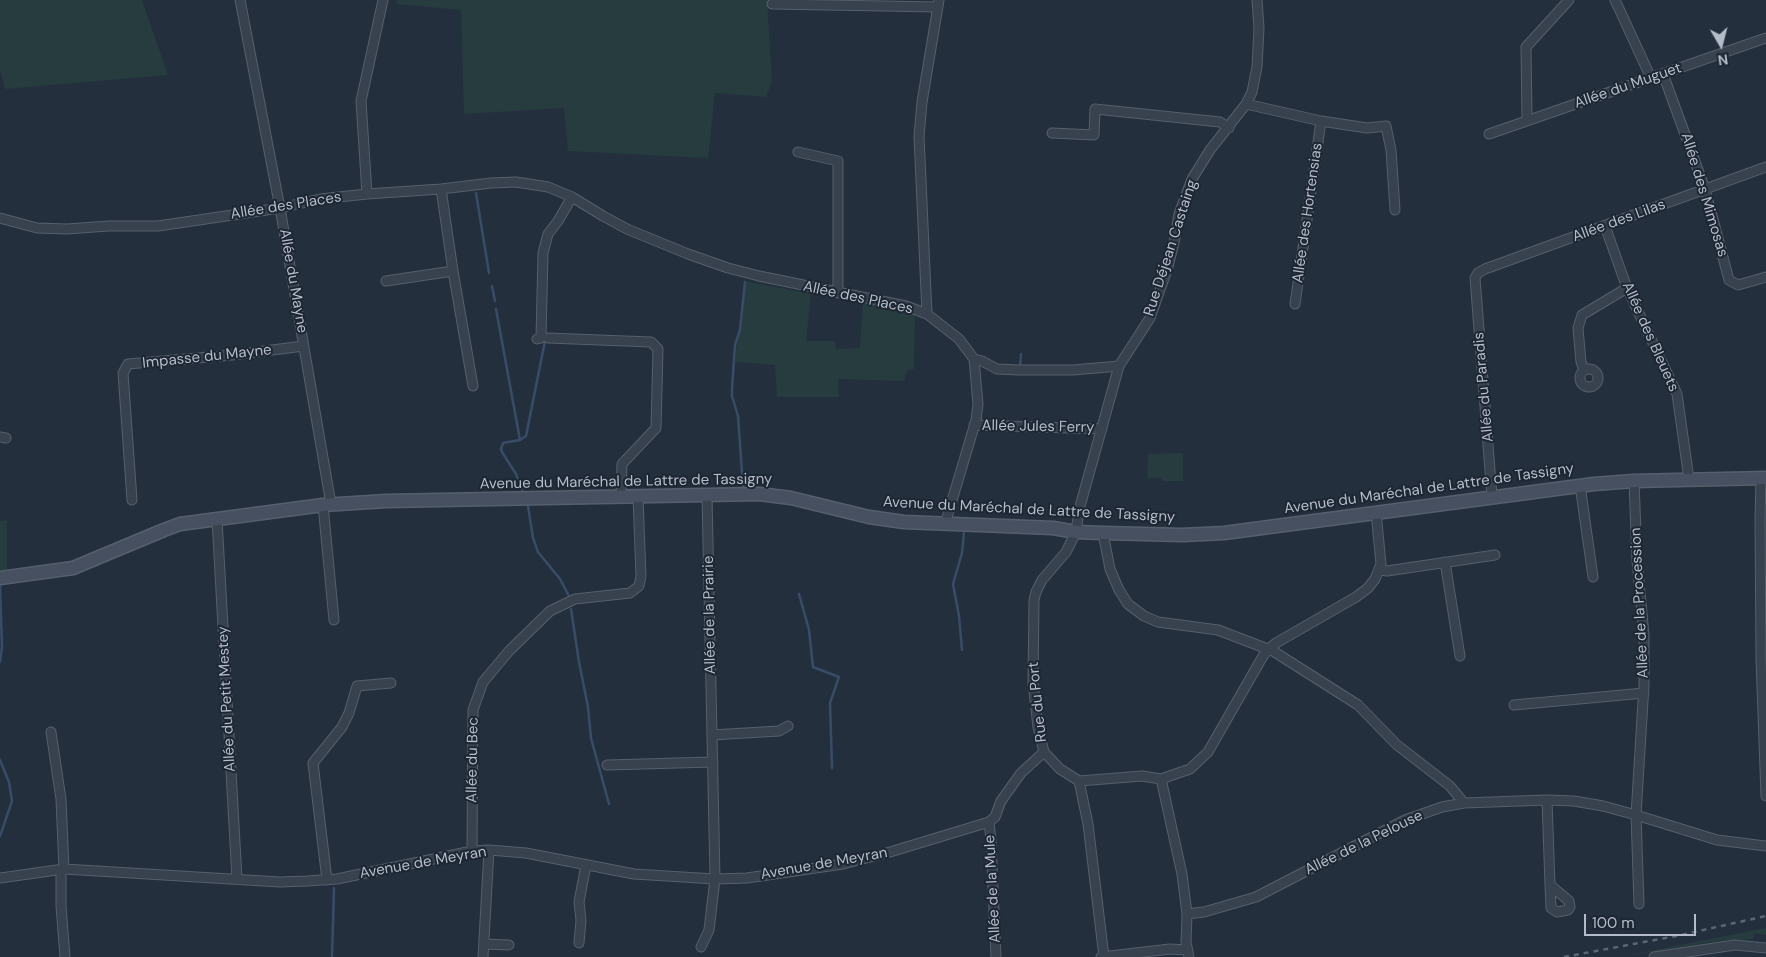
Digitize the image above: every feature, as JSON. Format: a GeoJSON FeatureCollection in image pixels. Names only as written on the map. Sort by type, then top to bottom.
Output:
{"type":"FeatureCollection","features":[{"type":"Feature","properties":{"kind":"main road","name":"Avenue du Maréchal de Lattre de Tassigny"},"geometry":{"type":"LineString","coordinates":[[0,578],[73,568],[173,526],[327,505],[386,501],[749,494],[778,496],[886,520],[1053,528],[1076,532],[1182,535],[1217,534],[1580,485],[1634,481],[1764,478]]}},
{"type":"Feature","properties":{"kind":"street","name":"Allée du Mayne"},"geometry":{"type":"LineString","coordinates":[[240,0],[280,208],[304,346],[327,505],[334,620]]}},
{"type":"Feature","properties":{"kind":"street"},"geometry":{"type":"LineString","coordinates":[[367,194],[361,101],[384,0]]}},
{"type":"Feature","properties":{"kind":"street","name":"Rue Déjean Castaing"},"geometry":{"type":"LineString","coordinates":[[1076,532],[1079,510],[1119,366],[1150,318],[1168,266],[1179,214],[1192,179],[1210,150],[1246,104],[1252,92],[1257,67],[1259,28],[1257,0]]}},
{"type":"Feature","properties":{"kind":"street"},"geometry":{"type":"LineString","coordinates":[[1527,120],[1526,48],[1568,0]]}},
{"type":"Feature","properties":{"kind":"street"},"geometry":{"type":"LineString","coordinates":[[1615,0],[1651,78]]}},
{"type":"Feature","properties":{"kind":"street"},"geometry":{"type":"LineString","coordinates":[[772,4],[938,4],[922,102],[919,136],[927,314]]}},
{"type":"Feature","properties":{"kind":"street","name":"Allée du Muguet"},"geometry":{"type":"LineString","coordinates":[[1489,134],[1766,38]]}},
{"type":"Feature","properties":{"kind":"street","name":"Allée des Mimosas"},"geometry":{"type":"LineString","coordinates":[[1663,74],[1705,189],[1729,280],[1738,285],[1766,277]]}},
{"type":"Feature","properties":{"kind":"street"},"geometry":{"type":"LineString","coordinates":[[1246,104],[1321,121],[1367,128],[1386,126],[1391,150],[1395,210]]}},
{"type":"Feature","properties":{"kind":"street"},"geometry":{"type":"LineString","coordinates":[[1052,133],[1094,135],[1096,109],[1220,122],[1229,128]]}},
{"type":"Feature","properties":{"kind":"street","name":"Allée des Hortensias"},"geometry":{"type":"LineString","coordinates":[[1295,304],[1321,121]]}},
{"type":"Feature","properties":{"kind":"street"},"geometry":{"type":"LineString","coordinates":[[798,152],[838,161],[838,293]]}},
{"type":"Feature","properties":{"kind":"street","name":"Allée des Lilas"},"geometry":{"type":"LineString","coordinates":[[1475,278],[1478,273],[1485,269],[1766,167]]}},
{"type":"Feature","properties":{"kind":"street","name":"Allée des Places"},"geometry":{"type":"LineString","coordinates":[[0,218],[37,228],[158,226],[280,208],[320,199],[516,182],[548,187],[572,196],[627,229],[728,268],[906,306],[927,314],[959,339],[974,359]]}},
{"type":"Feature","properties":{"kind":"street"},"geometry":{"type":"LineString","coordinates":[[441,190],[473,386]]}},
{"type":"Feature","properties":{"kind":"street"},"geometry":{"type":"LineString","coordinates":[[537,339],[541,338],[543,253],[548,234],[558,221],[572,196]]}},
{"type":"Feature","properties":{"kind":"street","name":"Allée des Bleuets"},"geometry":{"type":"LineString","coordinates":[[1605,226],[1627,288],[1676,394],[1689,479]]}},
{"type":"Feature","properties":{"kind":"street"},"geometry":{"type":"LineString","coordinates":[[386,281],[453,271]]}},
{"type":"Feature","properties":{"kind":"street","name":"Allée du Paradis"},"geometry":{"type":"LineString","coordinates":[[1475,278],[1492,496]]}},
{"type":"Feature","properties":{"kind":"street"},"geometry":{"type":"LineString","coordinates":[[1584,370],[1581,362],[1578,328],[1582,315],[1627,288]]}},
{"type":"Feature","properties":{"kind":"street"},"geometry":{"type":"LineString","coordinates":[[548,338],[651,342],[658,349],[656,428],[622,464],[621,497]]}},
{"type":"Feature","properties":{"kind":"street","name":"Impasse du Mayne"},"geometry":{"type":"LineString","coordinates":[[132,500],[123,372],[128,364],[304,346]]}},
{"type":"Feature","properties":{"kind":"street"},"geometry":{"type":"LineString","coordinates":[[945,524],[974,425],[978,404],[974,359],[978,359],[997,369],[1073,370],[1119,366]]}},
{"type":"Feature","properties":{"kind":"street","name":"Allée Jules Ferry"},"geometry":{"type":"LineString","coordinates":[[974,425],[1102,428]]}},
{"type":"Feature","properties":{"kind":"street"},"geometry":{"type":"LineString","coordinates":[[1764,478],[1760,519],[1761,659],[1766,796]]}},
{"type":"Feature","properties":{"kind":"street","name":"Allée de la Procession"},"geometry":{"type":"LineString","coordinates":[[1634,481],[1637,560],[1644,635],[1644,693],[1636,815],[1639,904]]}},
{"type":"Feature","properties":{"kind":"street"},"geometry":{"type":"LineString","coordinates":[[1580,485],[1593,577]]}},
{"type":"Feature","properties":{"kind":"street","name":"Allée de la Prairie"},"geometry":{"type":"LineString","coordinates":[[701,947],[709,930],[715,879],[707,495]]}},
{"type":"Feature","properties":{"kind":"street","name":"Allée du Bec"},"geometry":{"type":"LineString","coordinates":[[472,851],[473,710],[483,682],[509,651],[550,611],[575,599],[630,593],[639,586],[641,576],[638,497]]}},
{"type":"Feature","properties":{"kind":"street"},"geometry":{"type":"LineString","coordinates":[[1161,779],[1182,874],[1187,914],[1188,953],[1170,949],[1102,957],[1088,824],[1079,781],[1142,776],[1161,779],[1190,769],[1208,752],[1268,650],[1356,597],[1371,584],[1380,570],[1381,560],[1376,512]]}},
{"type":"Feature","properties":{"kind":"street","name":"Allée du Petit Mestey"},"geometry":{"type":"LineString","coordinates":[[217,519],[237,879]]}},
{"type":"Feature","properties":{"kind":"street","name":"Rue du Port"},"geometry":{"type":"LineString","coordinates":[[1076,532],[1066,552],[1042,580],[1036,592],[1034,600],[1033,683],[1038,727],[1044,752],[1060,769],[1079,781]]}},
{"type":"Feature","properties":{"kind":"street"},"geometry":{"type":"LineString","coordinates":[[1103,533],[1110,569],[1119,590],[1128,604],[1144,616],[1158,622],[1218,630],[1273,651],[1358,705],[1396,745],[1450,786],[1464,803]]}},
{"type":"Feature","properties":{"kind":"street"},"geometry":{"type":"LineString","coordinates":[[1380,570],[1387,571],[1495,554]]}},
{"type":"Feature","properties":{"kind":"street"},"geometry":{"type":"LineString","coordinates":[[1446,562],[1460,656]]}},
{"type":"Feature","properties":{"kind":"street"},"geometry":{"type":"LineString","coordinates":[[327,880],[313,763],[342,727],[349,713],[357,686],[391,683]]}},
{"type":"Feature","properties":{"kind":"street"},"geometry":{"type":"LineString","coordinates":[[1514,705],[1644,693]]}},
{"type":"Feature","properties":{"kind":"street"},"geometry":{"type":"LineString","coordinates":[[712,735],[780,731],[788,726]]}},
{"type":"Feature","properties":{"kind":"street"},"geometry":{"type":"LineString","coordinates":[[51,732],[61,798],[61,906],[65,957]]}},
{"type":"Feature","properties":{"kind":"street","name":"Allée de la Mule"},"geometry":{"type":"LineString","coordinates":[[996,957],[989,822],[995,817],[1001,801],[1021,773],[1044,752]]}},
{"type":"Feature","properties":{"kind":"street"},"geometry":{"type":"LineString","coordinates":[[607,764],[713,762]]}},
{"type":"Feature","properties":{"kind":"street"},"geometry":{"type":"LineString","coordinates":[[1547,800],[1550,885]]}},
{"type":"Feature","properties":{"kind":"street","name":"Allée de la Pelouse"},"geometry":{"type":"LineString","coordinates":[[1187,914],[1204,912],[1256,897],[1405,820],[1442,807],[1464,803],[1574,801],[1603,806],[1717,840],[1766,846]]}},
{"type":"Feature","properties":{"kind":"street","name":"Avenue de Meyran"},"geometry":{"type":"LineString","coordinates":[[0,878],[62,869],[287,882],[327,880],[472,851],[489,850],[526,853],[634,874],[715,879],[761,876],[843,864],[989,822]]}},
{"type":"Feature","properties":{"kind":"street"},"geometry":{"type":"LineString","coordinates":[[483,957],[489,850]]}},
{"type":"Feature","properties":{"kind":"street"},"geometry":{"type":"LineString","coordinates":[[579,944],[581,920],[579,902],[586,865]]}},
{"type":"Feature","properties":{"kind":"street"},"geometry":{"type":"LineString","coordinates":[[484,944],[509,944]]}},
{"type":"Feature","properties":{"kind":"street"},"geometry":{"type":"LineString","coordinates":[[1654,957],[1718,946],[1752,945],[1766,948]]}},
{"type":"Feature","properties":{"kind":"green space"},"geometry":{"type":"Polygon","coordinates":[[[0,0],[142,0],[168,75],[5,89],[0,70],[0,0]]]}},
{"type":"Feature","properties":{"kind":"green space"},"geometry":{"type":"Polygon","coordinates":[[[396,0],[767,0],[772,81],[766,97],[715,93],[708,158],[568,151],[564,108],[464,114],[461,10],[397,4],[396,0]]]}},
{"type":"Feature","properties":{"kind":"green space"},"geometry":{"type":"Polygon","coordinates":[[[744,281],[811,294],[806,341],[835,341],[836,349],[860,348],[863,303],[906,311],[915,315],[914,369],[907,370],[904,381],[838,379],[839,397],[777,397],[775,365],[735,362],[744,281]]]}},
{"type":"Feature","properties":{"kind":"green space"},"geometry":{"type":"Polygon","coordinates":[[[1183,453],[1183,481],[1162,481],[1161,478],[1147,478],[1148,454],[1183,453]]]}},
{"type":"Feature","properties":{"kind":"green space"},"geometry":{"type":"Polygon","coordinates":[[[7,520],[7,569],[0,573],[0,521],[7,520]]]}},
{"type":"Feature","properties":{"kind":"green space"},"geometry":{"type":"Polygon","coordinates":[[[1766,928],[1766,935],[1754,933],[1753,939],[1719,941],[1619,957],[1766,928]]]}},
{"type":"Feature","properties":{"kind":"waterway"},"geometry":{"type":"LineString","coordinates":[[476,193],[489,273]]}},
{"type":"Feature","properties":{"kind":"waterway"},"geometry":{"type":"LineString","coordinates":[[743,487],[738,416],[732,396],[732,388],[735,345],[740,330],[745,282]]}},
{"type":"Feature","properties":{"kind":"waterway"},"geometry":{"type":"LineString","coordinates":[[492,286],[495,301]]}},
{"type":"Feature","properties":{"kind":"waterway"},"geometry":{"type":"LineString","coordinates":[[496,309],[520,440]]}},
{"type":"Feature","properties":{"kind":"waterway"},"geometry":{"type":"LineString","coordinates":[[522,490],[516,474],[501,449],[503,443],[520,440],[526,436],[545,341]]}},
{"type":"Feature","properties":{"kind":"waterway"},"geometry":{"type":"LineString","coordinates":[[1020,367],[1021,354]]}},
{"type":"Feature","properties":{"kind":"waterway"},"geometry":{"type":"LineString","coordinates":[[528,506],[533,538],[538,552],[560,579],[569,596]]}},
{"type":"Feature","properties":{"kind":"waterway"},"geometry":{"type":"LineString","coordinates":[[962,650],[959,616],[953,584],[962,553],[964,533]]}},
{"type":"Feature","properties":{"kind":"waterway"},"geometry":{"type":"LineString","coordinates":[[0,586],[2,647],[0,662]]}},
{"type":"Feature","properties":{"kind":"waterway"},"geometry":{"type":"LineString","coordinates":[[799,594],[809,630],[813,667],[839,677],[830,703],[832,768]]}},
{"type":"Feature","properties":{"kind":"waterway"},"geometry":{"type":"LineString","coordinates":[[571,609],[588,707],[591,738],[609,804]]}},
{"type":"Feature","properties":{"kind":"waterway"},"geometry":{"type":"LineString","coordinates":[[0,760],[9,782],[12,801],[0,836]]}},
{"type":"Feature","properties":{"kind":"waterway"},"geometry":{"type":"LineString","coordinates":[[332,957],[334,888]]}},
{"type":"Feature","properties":{"kind":"railway"},"geometry":{"type":"LineString","coordinates":[[1564,957],[1676,936],[1766,916]]}}]}
